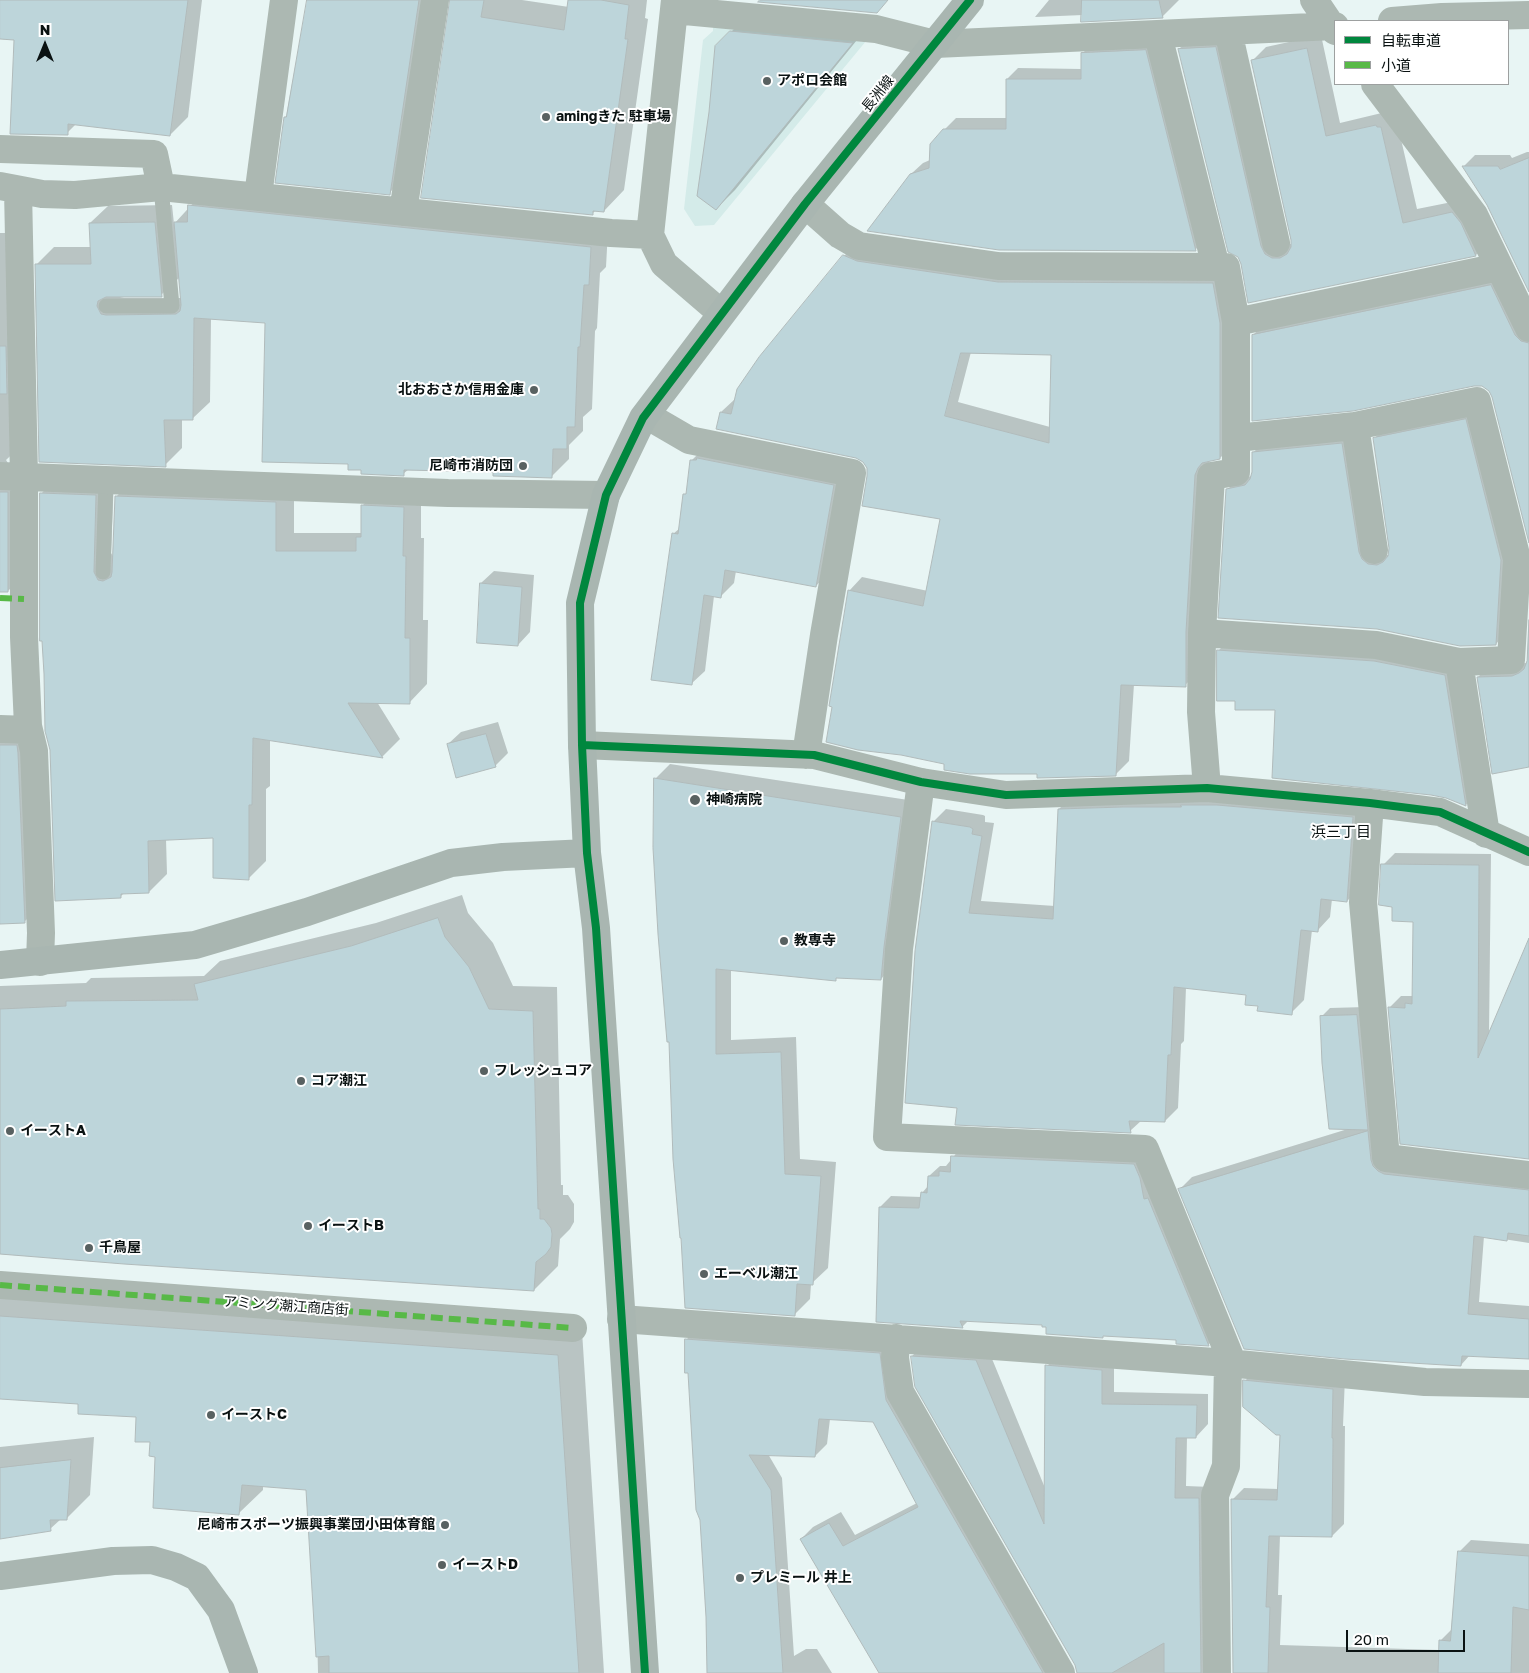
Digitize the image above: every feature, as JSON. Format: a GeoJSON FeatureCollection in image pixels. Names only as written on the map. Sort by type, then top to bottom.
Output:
{"type":"FeatureCollection","features":[{"type":"Feature","properties":{"kind":"street"},"geometry":{"type":"LineString","coordinates":[[258,196],[284,0]]}},
{"type":"Feature","properties":{"kind":"street"},"geometry":{"type":"LineString","coordinates":[[403,212],[435,0]]}},
{"type":"Feature","properties":{"kind":"street","name":"長洲線"},"geometry":{"type":"LineString","coordinates":[[645,1673],[597,938],[587,853],[582,745],[580,603],[606,495],[646,415],[805,204],[970,0]]}},
{"type":"Feature","properties":{"kind":"street"},"geometry":{"type":"LineString","coordinates":[[1314,0],[1334,28]]}},
{"type":"Feature","properties":{"kind":"street"},"geometry":{"type":"LineString","coordinates":[[721,313],[664,264],[650,235],[674,5],[876,29],[935,44],[1334,28]]}},
{"type":"Feature","properties":{"kind":"street"},"geometry":{"type":"LineString","coordinates":[[1396,20],[1441,8],[1529,15]]}},
{"type":"Feature","properties":{"kind":"street"},"geometry":{"type":"LineString","coordinates":[[1228,31],[1276,242]]}},
{"type":"Feature","properties":{"kind":"street"},"geometry":{"type":"LineString","coordinates":[[1158,34],[1216,267]]}},
{"type":"Feature","properties":{"kind":"street"},"geometry":{"type":"LineString","coordinates":[[1376,85],[1474,215],[1529,328]]}},
{"type":"Feature","properties":{"kind":"street"},"geometry":{"type":"LineString","coordinates":[[0,149],[154,154],[161,187]]}},
{"type":"Feature","properties":{"kind":"street"},"geometry":{"type":"LineString","coordinates":[[40,962],[41,933],[34,751],[29,730],[12,477],[9,188],[42,194],[75,195],[161,187],[650,235]]}},
{"type":"Feature","properties":{"kind":"street"},"geometry":{"type":"LineString","coordinates":[[805,204],[840,235],[859,246],[998,266],[1226,267],[1236,322],[1236,472],[1212,476],[1202,634],[1201,712],[1207,788]]}},
{"type":"Feature","properties":{"kind":"street"},"geometry":{"type":"LineString","coordinates":[[1236,322],[1500,267]]}},
{"type":"Feature","properties":{"kind":"street"},"geometry":{"type":"LineString","coordinates":[[1202,634],[1376,645],[1459,662],[1511,660],[1517,559],[1477,401],[1355,426],[1236,438]]}},
{"type":"Feature","properties":{"kind":"street"},"geometry":{"type":"LineString","coordinates":[[646,415],[689,440],[852,473],[806,755]]}},
{"type":"Feature","properties":{"kind":"street"},"geometry":{"type":"LineString","coordinates":[[1355,426],[1374,550]]}},
{"type":"Feature","properties":{"kind":"street"},"geometry":{"type":"LineString","coordinates":[[12,477],[448,493],[606,495]]}},
{"type":"Feature","properties":{"kind":"street"},"geometry":{"type":"LineString","coordinates":[[1459,662],[1486,834]]}},
{"type":"Feature","properties":{"kind":"street"},"geometry":{"type":"LineString","coordinates":[[0,729],[29,730]]}},
{"type":"Feature","properties":{"kind":"street"},"geometry":{"type":"LineString","coordinates":[[582,745],[814,755],[921,782],[1006,795],[1207,788],[1370,803],[1440,812],[1529,852]]}},
{"type":"Feature","properties":{"kind":"street"},"geometry":{"type":"LineString","coordinates":[[921,782],[898,949],[887,1137],[1145,1149],[1230,1364],[1226,1466],[1215,1495],[1217,1673]]}},
{"type":"Feature","properties":{"kind":"street"},"geometry":{"type":"LineString","coordinates":[[1370,803],[1362,902],[1386,1158],[1529,1175]]}},
{"type":"Feature","properties":{"kind":"street"},"geometry":{"type":"LineString","coordinates":[[0,965],[195,945],[307,912],[451,863],[503,857],[587,853]]}},
{"type":"Feature","properties":{"kind":"street","name":"アミング潮江商店街"},"geometry":{"type":"LineString","coordinates":[[0,1285],[572,1328]]}},
{"type":"Feature","properties":{"kind":"street"},"geometry":{"type":"LineString","coordinates":[[621,1319],[1230,1364],[1425,1382],[1529,1384]]}},
{"type":"Feature","properties":{"kind":"street"},"geometry":{"type":"LineString","coordinates":[[896,1338],[895,1358],[900,1392],[1061,1673]]}},
{"type":"Feature","properties":{"kind":"street"},"geometry":{"type":"LineString","coordinates":[[0,1576],[113,1561],[152,1560],[176,1567],[196,1577],[221,1610],[244,1673]]}},
{"type":"Feature","properties":{"kind":"lane"},"geometry":{"type":"LineString","coordinates":[[106,306],[172,306],[161,187]]}},
{"type":"Feature","properties":{"kind":"lane"},"geometry":{"type":"LineString","coordinates":[[103,572],[106,481]]}},
{"type":"Feature","properties":{"kind":"shaded area"},"geometry":{"type":"Polygon","coordinates":[[[713,13],[876,29],[714,225],[695,226],[684,209],[703,40],[713,31],[713,13]]]}},
{"type":"Feature","properties":{"kind":"building"},"geometry":{"type":"Polygon","coordinates":[[[0,0],[188,0],[170,136],[68,124],[68,135],[10,134],[14,40],[0,39],[0,0]]]}},
{"type":"Feature","properties":{"kind":"building"},"geometry":{"type":"Polygon","coordinates":[[[307,0],[419,0],[390,195],[275,183],[284,117],[286,117],[307,0]]]}},
{"type":"Feature","properties":{"kind":"building","name":"amingきた 駐車場"},"geometry":{"type":"Polygon","coordinates":[[[450,0],[484,0],[481,17],[564,30],[568,0],[601,0],[629,5],[625,39],[628,39],[604,212],[593,211],[593,215],[421,198],[450,0]]]}},
{"type":"Feature","properties":{"kind":"building"},"geometry":{"type":"Polygon","coordinates":[[[760,0],[888,0],[877,13],[758,2],[760,0]]]}},
{"type":"Feature","properties":{"kind":"building"},"geometry":{"type":"Polygon","coordinates":[[[1082,0],[1159,0],[1163,18],[1081,22],[1082,0]]]}},
{"type":"Feature","properties":{"kind":"building","name":"アポロ会館"},"geometry":{"type":"Polygon","coordinates":[[[730,31],[853,43],[716,210],[697,196],[709,112],[715,46],[730,31]]]}},
{"type":"Feature","properties":{"kind":"building"},"geometry":{"type":"Polygon","coordinates":[[[1216,47],[1261,246],[1265,254],[1272,258],[1280,258],[1287,254],[1291,247],[1291,240],[1251,60],[1307,48],[1326,136],[1376,125],[1381,127],[1403,223],[1452,212],[1461,223],[1476,256],[1248,303],[1241,264],[1238,257],[1228,252],[1178,49],[1216,47]]]}},
{"type":"Feature","properties":{"kind":"building"},"geometry":{"type":"Polygon","coordinates":[[[1146,50],[1196,251],[999,250],[867,231],[910,174],[929,168],[930,144],[943,129],[1006,129],[1006,79],[1081,79],[1081,53],[1146,50]]]}},
{"type":"Feature","properties":{"kind":"building"},"geometry":{"type":"Polygon","coordinates":[[[1529,158],[1529,292],[1487,205],[1462,166],[1498,166],[1500,169],[1529,158]]]}},
{"type":"Feature","properties":{"kind":"building"},"geometry":{"type":"Polygon","coordinates":[[[188,205],[591,247],[589,285],[584,285],[580,347],[578,347],[575,427],[567,427],[567,449],[553,449],[552,478],[493,476],[493,472],[404,470],[404,476],[361,474],[361,470],[348,470],[348,464],[262,462],[265,323],[194,318],[193,420],[164,420],[166,467],[39,462],[35,264],[91,264],[89,223],[155,222],[162,297],[106,297],[98,301],[97,306],[101,314],[106,315],[176,314],[180,311],[181,305],[174,222],[187,222],[188,205]]]}},
{"type":"Feature","properties":{"kind":"building"},"geometry":{"type":"Polygon","coordinates":[[[843,255],[857,261],[998,282],[1213,283],[1220,323],[1220,459],[1202,463],[1195,475],[1186,632],[1186,687],[1121,685],[1116,776],[1037,778],[1037,774],[970,774],[944,770],[944,764],[901,755],[858,750],[826,742],[832,707],[829,706],[848,590],[923,606],[940,519],[862,506],[867,468],[863,462],[856,458],[716,429],[720,412],[731,414],[737,389],[759,357],[843,255]],[[961,353],[945,416],[1049,443],[1051,355],[961,353]]]}},
{"type":"Feature","properties":{"kind":"building"},"geometry":{"type":"Polygon","coordinates":[[[1491,285],[1515,335],[1521,341],[1529,343],[1529,543],[1492,397],[1489,391],[1482,386],[1474,386],[1353,411],[1252,421],[1252,335],[1491,285]]]}},
{"type":"Feature","properties":{"kind":"building"},"geometry":{"type":"Polygon","coordinates":[[[0,346],[6,346],[7,394],[0,394],[0,346]]]}},
{"type":"Feature","properties":{"kind":"building"},"geometry":{"type":"Polygon","coordinates":[[[1466,419],[1501,560],[1496,645],[1460,646],[1377,629],[1218,618],[1226,489],[1245,485],[1250,479],[1252,452],[1342,443],[1359,552],[1362,559],[1368,564],[1377,565],[1388,556],[1389,548],[1373,438],[1466,419]]]}},
{"type":"Feature","properties":{"kind":"building"},"geometry":{"type":"Polygon","coordinates":[[[697,458],[834,485],[816,587],[725,570],[721,598],[704,595],[692,685],[651,680],[672,533],[678,534],[690,460],[696,460],[697,458]]]}},
{"type":"Feature","properties":{"kind":"building"},"geometry":{"type":"Polygon","coordinates":[[[0,492],[8,492],[8,592],[0,592],[0,492]]]}},
{"type":"Feature","properties":{"kind":"building"},"geometry":{"type":"Polygon","coordinates":[[[40,493],[96,495],[94,572],[98,580],[103,581],[111,577],[112,572],[115,496],[276,502],[276,551],[356,551],[356,537],[361,537],[361,505],[404,507],[403,556],[406,556],[405,638],[410,638],[410,704],[348,703],[383,758],[253,738],[252,805],[249,805],[249,880],[213,878],[213,838],[148,841],[149,893],[121,894],[121,898],[55,901],[50,750],[45,731],[44,674],[42,641],[40,641],[40,493]]]}},
{"type":"Feature","properties":{"kind":"building"},"geometry":{"type":"Polygon","coordinates":[[[480,583],[522,587],[518,646],[477,643],[480,583]]]}},
{"type":"Feature","properties":{"kind":"building"},"geometry":{"type":"Polygon","coordinates":[[[1529,620],[1529,767],[1492,774],[1477,677],[1512,676],[1524,669],[1527,661],[1529,620]]]}},
{"type":"Feature","properties":{"kind":"building"},"geometry":{"type":"Polygon","coordinates":[[[1217,650],[1374,661],[1445,675],[1466,806],[1446,798],[1431,795],[1272,778],[1275,710],[1235,710],[1235,701],[1217,701],[1217,650]]]}},
{"type":"Feature","properties":{"kind":"building"},"geometry":{"type":"Polygon","coordinates":[[[486,734],[496,767],[456,778],[447,744],[486,734]]]}},
{"type":"Feature","properties":{"kind":"building"},"geometry":{"type":"Polygon","coordinates":[[[0,745],[17,745],[25,923],[0,924],[0,745]]]}},
{"type":"Feature","properties":{"kind":"building"},"geometry":{"type":"Polygon","coordinates":[[[654,778],[901,817],[881,980],[836,978],[836,981],[716,969],[716,1054],[781,1052],[785,1174],[821,1176],[813,1285],[797,1284],[795,1316],[685,1308],[681,1238],[673,1159],[669,1042],[667,1042],[658,934],[653,848],[654,778]]]}},
{"type":"Feature","properties":{"kind":"building"},"geometry":{"type":"Polygon","coordinates":[[[1181,805],[1217,805],[1353,817],[1347,902],[1321,899],[1318,932],[1301,930],[1292,1015],[1257,1011],[1258,1006],[1245,1005],[1246,995],[1174,987],[1171,1055],[1168,1055],[1165,1122],[1129,1121],[1131,1133],[955,1125],[957,1108],[905,1103],[915,951],[932,821],[970,827],[973,829],[972,834],[982,836],[969,913],[1053,919],[1058,809],[1181,807],[1181,805]]]}},
{"type":"Feature","properties":{"kind":"building"},"geometry":{"type":"Polygon","coordinates":[[[1381,864],[1479,865],[1478,1058],[1529,938],[1529,1159],[1400,1144],[1388,1007],[1405,1008],[1405,1003],[1412,1004],[1413,922],[1392,921],[1392,907],[1379,905],[1381,864]]]}},
{"type":"Feature","properties":{"kind":"building"},"geometry":{"type":"Polygon","coordinates":[[[438,918],[445,937],[469,967],[489,1009],[533,1011],[538,1209],[540,1209],[540,1219],[544,1219],[551,1228],[552,1234],[551,1247],[536,1262],[534,1291],[0,1254],[0,1009],[66,1006],[66,1001],[198,1000],[194,984],[351,946],[438,918]]]}},
{"type":"Feature","properties":{"kind":"building"},"geometry":{"type":"Polygon","coordinates":[[[1357,1015],[1368,1130],[1329,1129],[1322,1063],[1320,1016],[1357,1015]]]}},
{"type":"Feature","properties":{"kind":"building"},"geometry":{"type":"Polygon","coordinates":[[[1368,1131],[1373,1166],[1384,1174],[1529,1190],[1529,1236],[1508,1233],[1507,1241],[1474,1236],[1468,1314],[1529,1319],[1529,1359],[1462,1356],[1461,1366],[1345,1359],[1244,1349],[1178,1189],[1368,1131]]]}},
{"type":"Feature","properties":{"kind":"building"},"geometry":{"type":"Polygon","coordinates":[[[951,1156],[1134,1164],[1140,1178],[1144,1199],[1148,1198],[1209,1346],[1176,1344],[1176,1340],[1046,1334],[1046,1327],[1042,1327],[1042,1325],[960,1321],[963,1328],[876,1322],[879,1207],[919,1208],[921,1192],[927,1193],[928,1176],[939,1176],[939,1171],[950,1172],[951,1156]]]}},
{"type":"Feature","properties":{"kind":"building","name":"イーストD"},"geometry":{"type":"Polygon","coordinates":[[[0,1316],[558,1355],[579,1673],[329,1673],[329,1656],[316,1657],[306,1490],[242,1485],[239,1515],[153,1508],[155,1457],[149,1456],[150,1442],[135,1442],[136,1417],[78,1414],[78,1404],[0,1399],[0,1316]]]}},
{"type":"Feature","properties":{"kind":"building"},"geometry":{"type":"Polygon","coordinates":[[[685,1339],[880,1353],[886,1400],[1043,1673],[879,1673],[800,1539],[829,1523],[843,1546],[918,1507],[873,1422],[819,1419],[815,1457],[749,1455],[771,1490],[783,1673],[707,1673],[706,1617],[700,1520],[696,1510],[688,1373],[685,1373],[685,1339]]]}},
{"type":"Feature","properties":{"kind":"building"},"geometry":{"type":"Polygon","coordinates":[[[911,1356],[976,1360],[1044,1524],[1045,1365],[1102,1370],[1102,1404],[1197,1405],[1196,1438],[1176,1438],[1175,1498],[1199,1498],[1201,1673],[1164,1673],[1164,1643],[1112,1673],[1077,1673],[1075,1665],[915,1387],[911,1356]]]}},
{"type":"Feature","properties":{"kind":"building"},"geometry":{"type":"Polygon","coordinates":[[[1243,1380],[1333,1389],[1332,1537],[1269,1536],[1266,1607],[1270,1607],[1268,1673],[1233,1673],[1231,1499],[1277,1500],[1280,1435],[1276,1435],[1243,1407],[1243,1380]]]}},
{"type":"Feature","properties":{"kind":"building"},"geometry":{"type":"Polygon","coordinates":[[[71,1460],[67,1520],[50,1520],[51,1531],[0,1539],[0,1468],[71,1460]]]}},
{"type":"Feature","properties":{"kind":"building"},"geometry":{"type":"Polygon","coordinates":[[[1458,1551],[1529,1556],[1529,1610],[1513,1607],[1511,1673],[1438,1673],[1439,1640],[1450,1641],[1458,1551]]]}},
{"type":"Feature","properties":{"kind":"marked path"},"geometry":{"type":"LineString","coordinates":[[0,598],[24,599]]}},
{"type":"Feature","properties":{"kind":"marked path"},"geometry":{"type":"LineString","coordinates":[[0,1285],[573,1328]]}},
{"type":"Feature","properties":{"kind":"cycle path"},"geometry":{"type":"LineString","coordinates":[[645,1673],[596,928],[587,853],[582,745],[580,603],[606,495],[643,418],[805,204],[970,0]]}},
{"type":"Feature","properties":{"kind":"cycle path"},"geometry":{"type":"LineString","coordinates":[[582,745],[814,755],[921,782],[1006,795],[1207,788],[1370,803],[1440,812],[1529,852]]}},
{"type":"Feature","properties":{"kind":"place","name":"アポロ会館"},"geometry":{"type":"Point","coordinates":[767,81]}},
{"type":"Feature","properties":{"kind":"place","name":"amingきた 駐車場"},"geometry":{"type":"Point","coordinates":[546,117]}},
{"type":"Feature","properties":{"kind":"place","name":"北おおさか信用金庫"},"geometry":{"type":"Point","coordinates":[534,390]}},
{"type":"Feature","properties":{"kind":"place","name":"尼崎市消防団"},"geometry":{"type":"Point","coordinates":[523,466]}},
{"type":"Feature","properties":{"kind":"place","name":"神崎病院"},"geometry":{"type":"Point","coordinates":[695,800]}},
{"type":"Feature","properties":{"kind":"place","name":"教専寺"},"geometry":{"type":"Point","coordinates":[784,941]}},
{"type":"Feature","properties":{"kind":"place","name":"フレッシュコア"},"geometry":{"type":"Point","coordinates":[484,1071]}},
{"type":"Feature","properties":{"kind":"place","name":"コア潮江"},"geometry":{"type":"Point","coordinates":[301,1081]}},
{"type":"Feature","properties":{"kind":"place","name":"イーストA"},"geometry":{"type":"Point","coordinates":[10,1131]}},
{"type":"Feature","properties":{"kind":"place","name":"イーストB"},"geometry":{"type":"Point","coordinates":[308,1226]}},
{"type":"Feature","properties":{"kind":"place","name":"千鳥屋"},"geometry":{"type":"Point","coordinates":[89,1248]}},
{"type":"Feature","properties":{"kind":"place","name":"エーベル潮江"},"geometry":{"type":"Point","coordinates":[704,1274]}},
{"type":"Feature","properties":{"kind":"place","name":"イーストC"},"geometry":{"type":"Point","coordinates":[211,1415]}},
{"type":"Feature","properties":{"kind":"place","name":"尼崎市スポーツ振興事業団小田体育館"},"geometry":{"type":"Point","coordinates":[445,1525]}},
{"type":"Feature","properties":{"kind":"place","name":"イーストD"},"geometry":{"type":"Point","coordinates":[442,1565]}},
{"type":"Feature","properties":{"kind":"place","name":"プレミール 井上"},"geometry":{"type":"Point","coordinates":[740,1578]}},
{"type":"Feature","properties":{"kind":"district","name":"浜三丁目"},"geometry":{"type":"Point","coordinates":[1341,832]}}]}
